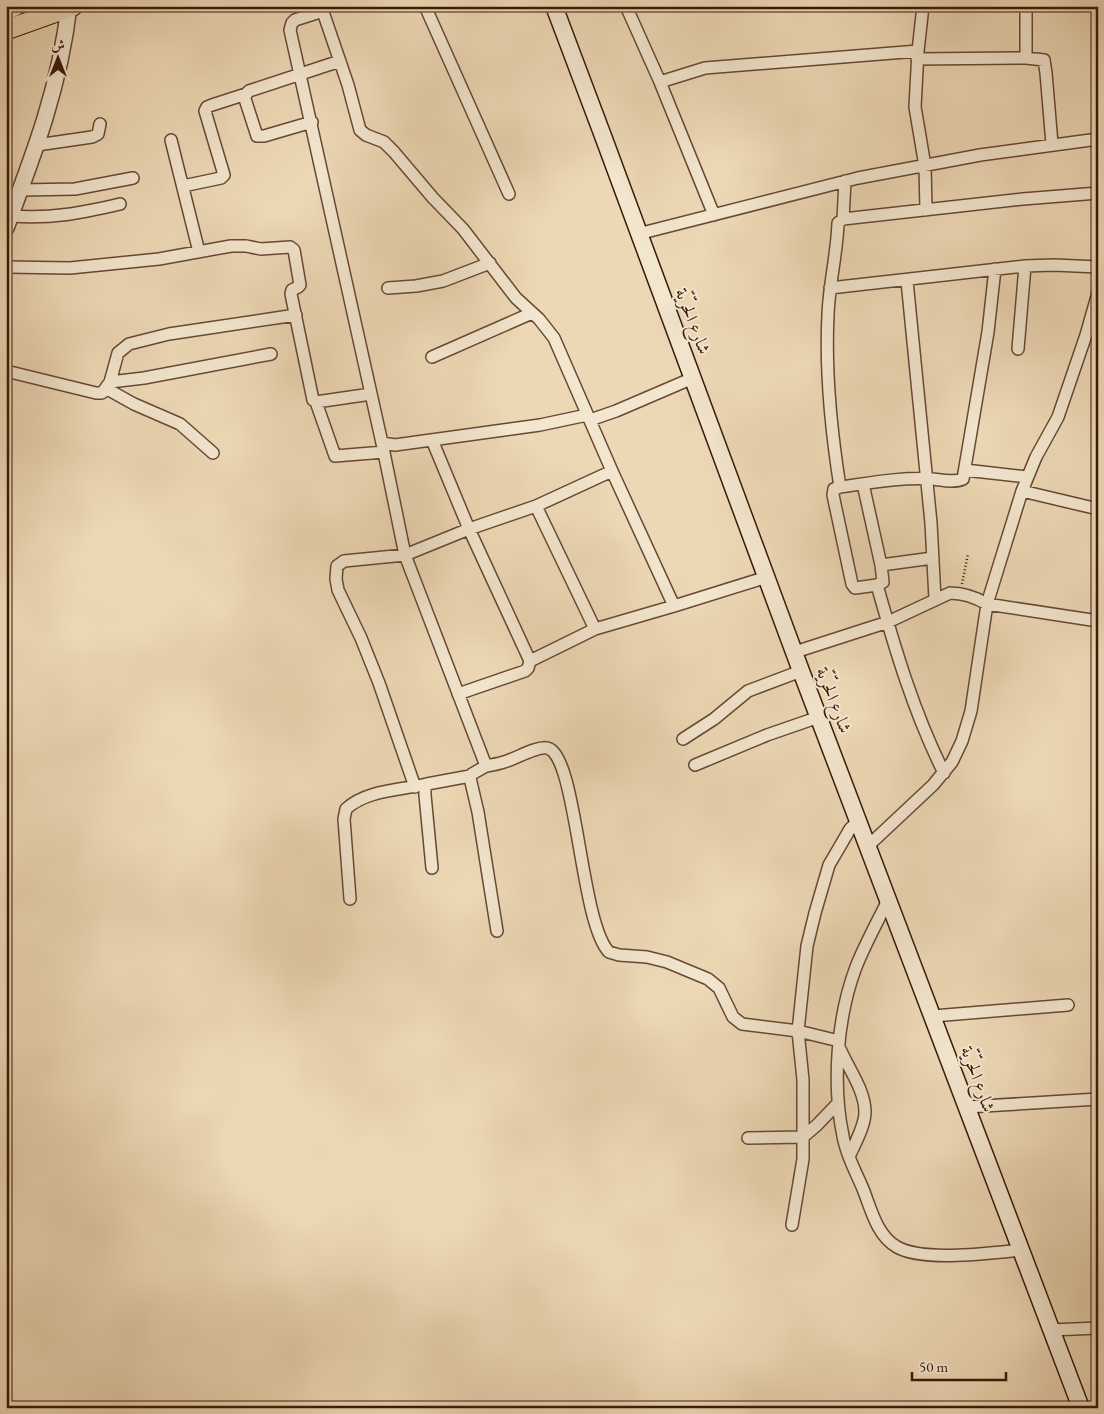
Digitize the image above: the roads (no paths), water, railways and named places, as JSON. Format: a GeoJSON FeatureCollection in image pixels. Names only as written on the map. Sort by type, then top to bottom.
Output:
{"type":"FeatureCollection","features":[{"type":"Feature","properties":{"kind":"main road"},"geometry":{"type":"LineString","coordinates":[[6,10],[15,6]]}},
{"type":"Feature","properties":{"kind":"main road","name":"شارع الحرّيّة"},"geometry":{"type":"LineString","coordinates":[[554,6],[819,717],[1081,1408]]}},
{"type":"Feature","properties":{"kind":"main road"},"geometry":{"type":"LineString","coordinates":[[6,30],[40,11],[70,7]]}},
{"type":"Feature","properties":{"kind":"street"},"geometry":{"type":"LineString","coordinates":[[425,6],[509,194]]}},
{"type":"Feature","properties":{"kind":"street"},"geometry":{"type":"LineString","coordinates":[[626,6],[660,82],[714,215]]}},
{"type":"Feature","properties":{"kind":"street"},"geometry":{"type":"LineString","coordinates":[[922,6],[917,55],[915,107],[925,166],[926,210]]}},
{"type":"Feature","properties":{"kind":"street"},"geometry":{"type":"LineString","coordinates":[[1026,6],[1026,58]]}},
{"type":"Feature","properties":{"kind":"street"},"geometry":{"type":"LineString","coordinates":[[9,222],[37,145],[59,72],[70,7]]}},
{"type":"Feature","properties":{"kind":"street"},"geometry":{"type":"LineString","coordinates":[[486,766],[405,555],[312,122],[300,75],[290,26],[295,20],[322,9],[340,61],[360,130],[389,146],[433,198],[463,229],[516,298],[544,324],[554,338],[674,606]]}},
{"type":"Feature","properties":{"kind":"street"},"geometry":{"type":"LineString","coordinates":[[660,82],[704,68],[917,55],[1040,59],[1044,60],[1045,64],[1052,144]]}},
{"type":"Feature","properties":{"kind":"street"},"geometry":{"type":"LineString","coordinates":[[183,186],[221,178],[224,175],[204,110],[207,107],[340,61]]}},
{"type":"Feature","properties":{"kind":"street"},"geometry":{"type":"LineString","coordinates":[[246,94],[245,99],[257,136],[264,136],[312,122]]}},
{"type":"Feature","properties":{"kind":"street"},"geometry":{"type":"LineString","coordinates":[[37,145],[92,137],[98,134],[100,124]]}},
{"type":"Feature","properties":{"kind":"street"},"geometry":{"type":"LineString","coordinates":[[638,234],[845,181],[1052,144],[1098,139]]}},
{"type":"Feature","properties":{"kind":"street"},"geometry":{"type":"LineString","coordinates":[[171,140],[199,252]]}},
{"type":"Feature","properties":{"kind":"street"},"geometry":{"type":"LineString","coordinates":[[22,190],[75,189],[133,178]]}},
{"type":"Feature","properties":{"kind":"street"},"geometry":{"type":"LineString","coordinates":[[843,219],[845,181]]}},
{"type":"Feature","properties":{"kind":"street"},"geometry":{"type":"LineString","coordinates":[[840,487],[830,419],[827,335],[830,288],[835,262],[838,223],[843,219],[1098,193]]}},
{"type":"Feature","properties":{"kind":"street"},"geometry":{"type":"LineString","coordinates":[[9,222],[63,216],[120,204]]}},
{"type":"Feature","properties":{"kind":"street"},"geometry":{"type":"LineString","coordinates":[[6,267],[70,268],[160,259],[231,246],[292,248],[300,285],[291,291],[312,398],[316,402],[335,456],[396,445],[588,417],[616,410],[694,378]]}},
{"type":"Feature","properties":{"kind":"street"},"geometry":{"type":"LineString","coordinates":[[388,288],[416,286],[443,281],[490,263]]}},
{"type":"Feature","properties":{"kind":"street"},"geometry":{"type":"LineString","coordinates":[[830,288],[1026,266],[1098,267]]}},
{"type":"Feature","properties":{"kind":"street"},"geometry":{"type":"LineString","coordinates":[[1018,350],[1026,266]]}},
{"type":"Feature","properties":{"kind":"street"},"geometry":{"type":"LineString","coordinates":[[863,484],[883,582],[878,585],[855,588],[852,584],[833,495],[834,489],[840,487],[863,484],[899,480],[959,481],[963,479],[970,431],[980,387],[995,269]]}},
{"type":"Feature","properties":{"kind":"street"},"geometry":{"type":"LineString","coordinates":[[907,280],[933,558],[935,599]]}},
{"type":"Feature","properties":{"kind":"street"},"geometry":{"type":"LineString","coordinates":[[868,846],[918,801],[944,773],[957,754],[966,731],[988,604],[1022,491],[1036,456],[1058,417],[1086,336],[1098,293]]}},
{"type":"Feature","properties":{"kind":"street"},"geometry":{"type":"LineString","coordinates":[[432,357],[532,313]]}},
{"type":"Feature","properties":{"kind":"street"},"geometry":{"type":"LineString","coordinates":[[6,371],[102,393],[109,385],[118,353],[129,344],[169,334],[296,315]]}},
{"type":"Feature","properties":{"kind":"street"},"geometry":{"type":"LineString","coordinates":[[109,385],[271,354]]}},
{"type":"Feature","properties":{"kind":"street"},"geometry":{"type":"LineString","coordinates":[[109,385],[134,404],[183,426],[213,453]]}},
{"type":"Feature","properties":{"kind":"street"},"geometry":{"type":"LineString","coordinates":[[316,402],[370,394]]}},
{"type":"Feature","properties":{"kind":"street"},"geometry":{"type":"LineString","coordinates":[[432,440],[469,529],[530,660],[525,671],[458,694]]}},
{"type":"Feature","properties":{"kind":"street"},"geometry":{"type":"LineString","coordinates":[[965,470],[1028,477]]}},
{"type":"Feature","properties":{"kind":"street"},"geometry":{"type":"LineString","coordinates":[[415,787],[379,683],[361,638],[338,590],[336,579],[337,566],[344,561],[405,555],[469,529],[536,506],[612,471]]}},
{"type":"Feature","properties":{"kind":"street"},"geometry":{"type":"LineString","coordinates":[[1022,491],[1098,510]]}},
{"type":"Feature","properties":{"kind":"street"},"geometry":{"type":"LineString","coordinates":[[536,506],[595,629]]}},
{"type":"Feature","properties":{"kind":"street"},"geometry":{"type":"LineString","coordinates":[[881,565],[933,558]]}},
{"type":"Feature","properties":{"kind":"street"},"geometry":{"type":"LineString","coordinates":[[530,660],[595,629],[767,577]]}},
{"type":"Feature","properties":{"kind":"street"},"geometry":{"type":"LineString","coordinates":[[878,585],[912,699],[924,732],[944,773]]}},
{"type":"Feature","properties":{"kind":"street"},"geometry":{"type":"LineString","coordinates":[[795,652],[888,622],[945,594],[960,593],[976,597],[988,604],[1098,620]]}},
{"type":"Feature","properties":{"kind":"street"},"geometry":{"type":"LineString","coordinates":[[683,739],[725,711],[748,691],[802,671]]}},
{"type":"Feature","properties":{"kind":"street"},"geometry":{"type":"LineString","coordinates":[[695,765],[767,735],[819,717]]}},
{"type":"Feature","properties":{"kind":"street"},"geometry":{"type":"LineString","coordinates":[[350,899],[344,819],[346,809],[359,800],[372,795],[470,776],[486,766],[502,763],[546,747],[557,755],[570,794],[591,908],[602,942],[608,952],[619,955],[647,957],[667,962],[708,979],[719,988],[735,1020],[742,1024],[798,1031],[839,1044],[864,1102],[865,1113],[849,1157]]}},
{"type":"Feature","properties":{"kind":"street"},"geometry":{"type":"LineString","coordinates":[[470,776],[497,931]]}},
{"type":"Feature","properties":{"kind":"street"},"geometry":{"type":"LineString","coordinates":[[428,784],[425,795],[432,868]]}},
{"type":"Feature","properties":{"kind":"street"},"geometry":{"type":"LineString","coordinates":[[792,1225],[802,1172],[802,1080],[798,1031],[807,946],[829,865],[850,830],[859,820]]}},
{"type":"Feature","properties":{"kind":"street"},"geometry":{"type":"LineString","coordinates":[[889,898],[856,968],[849,992],[839,1044],[838,1103],[843,1137],[849,1157],[878,1225],[886,1238],[895,1246],[905,1251],[923,1255],[994,1253],[1021,1250]]}},
{"type":"Feature","properties":{"kind":"street"},"geometry":{"type":"LineString","coordinates":[[933,1016],[1068,1005]]}},
{"type":"Feature","properties":{"kind":"street"},"geometry":{"type":"LineString","coordinates":[[967,1108],[1098,1100]]}},
{"type":"Feature","properties":{"kind":"street"},"geometry":{"type":"LineString","coordinates":[[748,1138],[803,1137],[817,1126],[838,1103]]}},
{"type":"Feature","properties":{"kind":"street"},"geometry":{"type":"LineString","coordinates":[[1051,1330],[1098,1328]]}}]}
